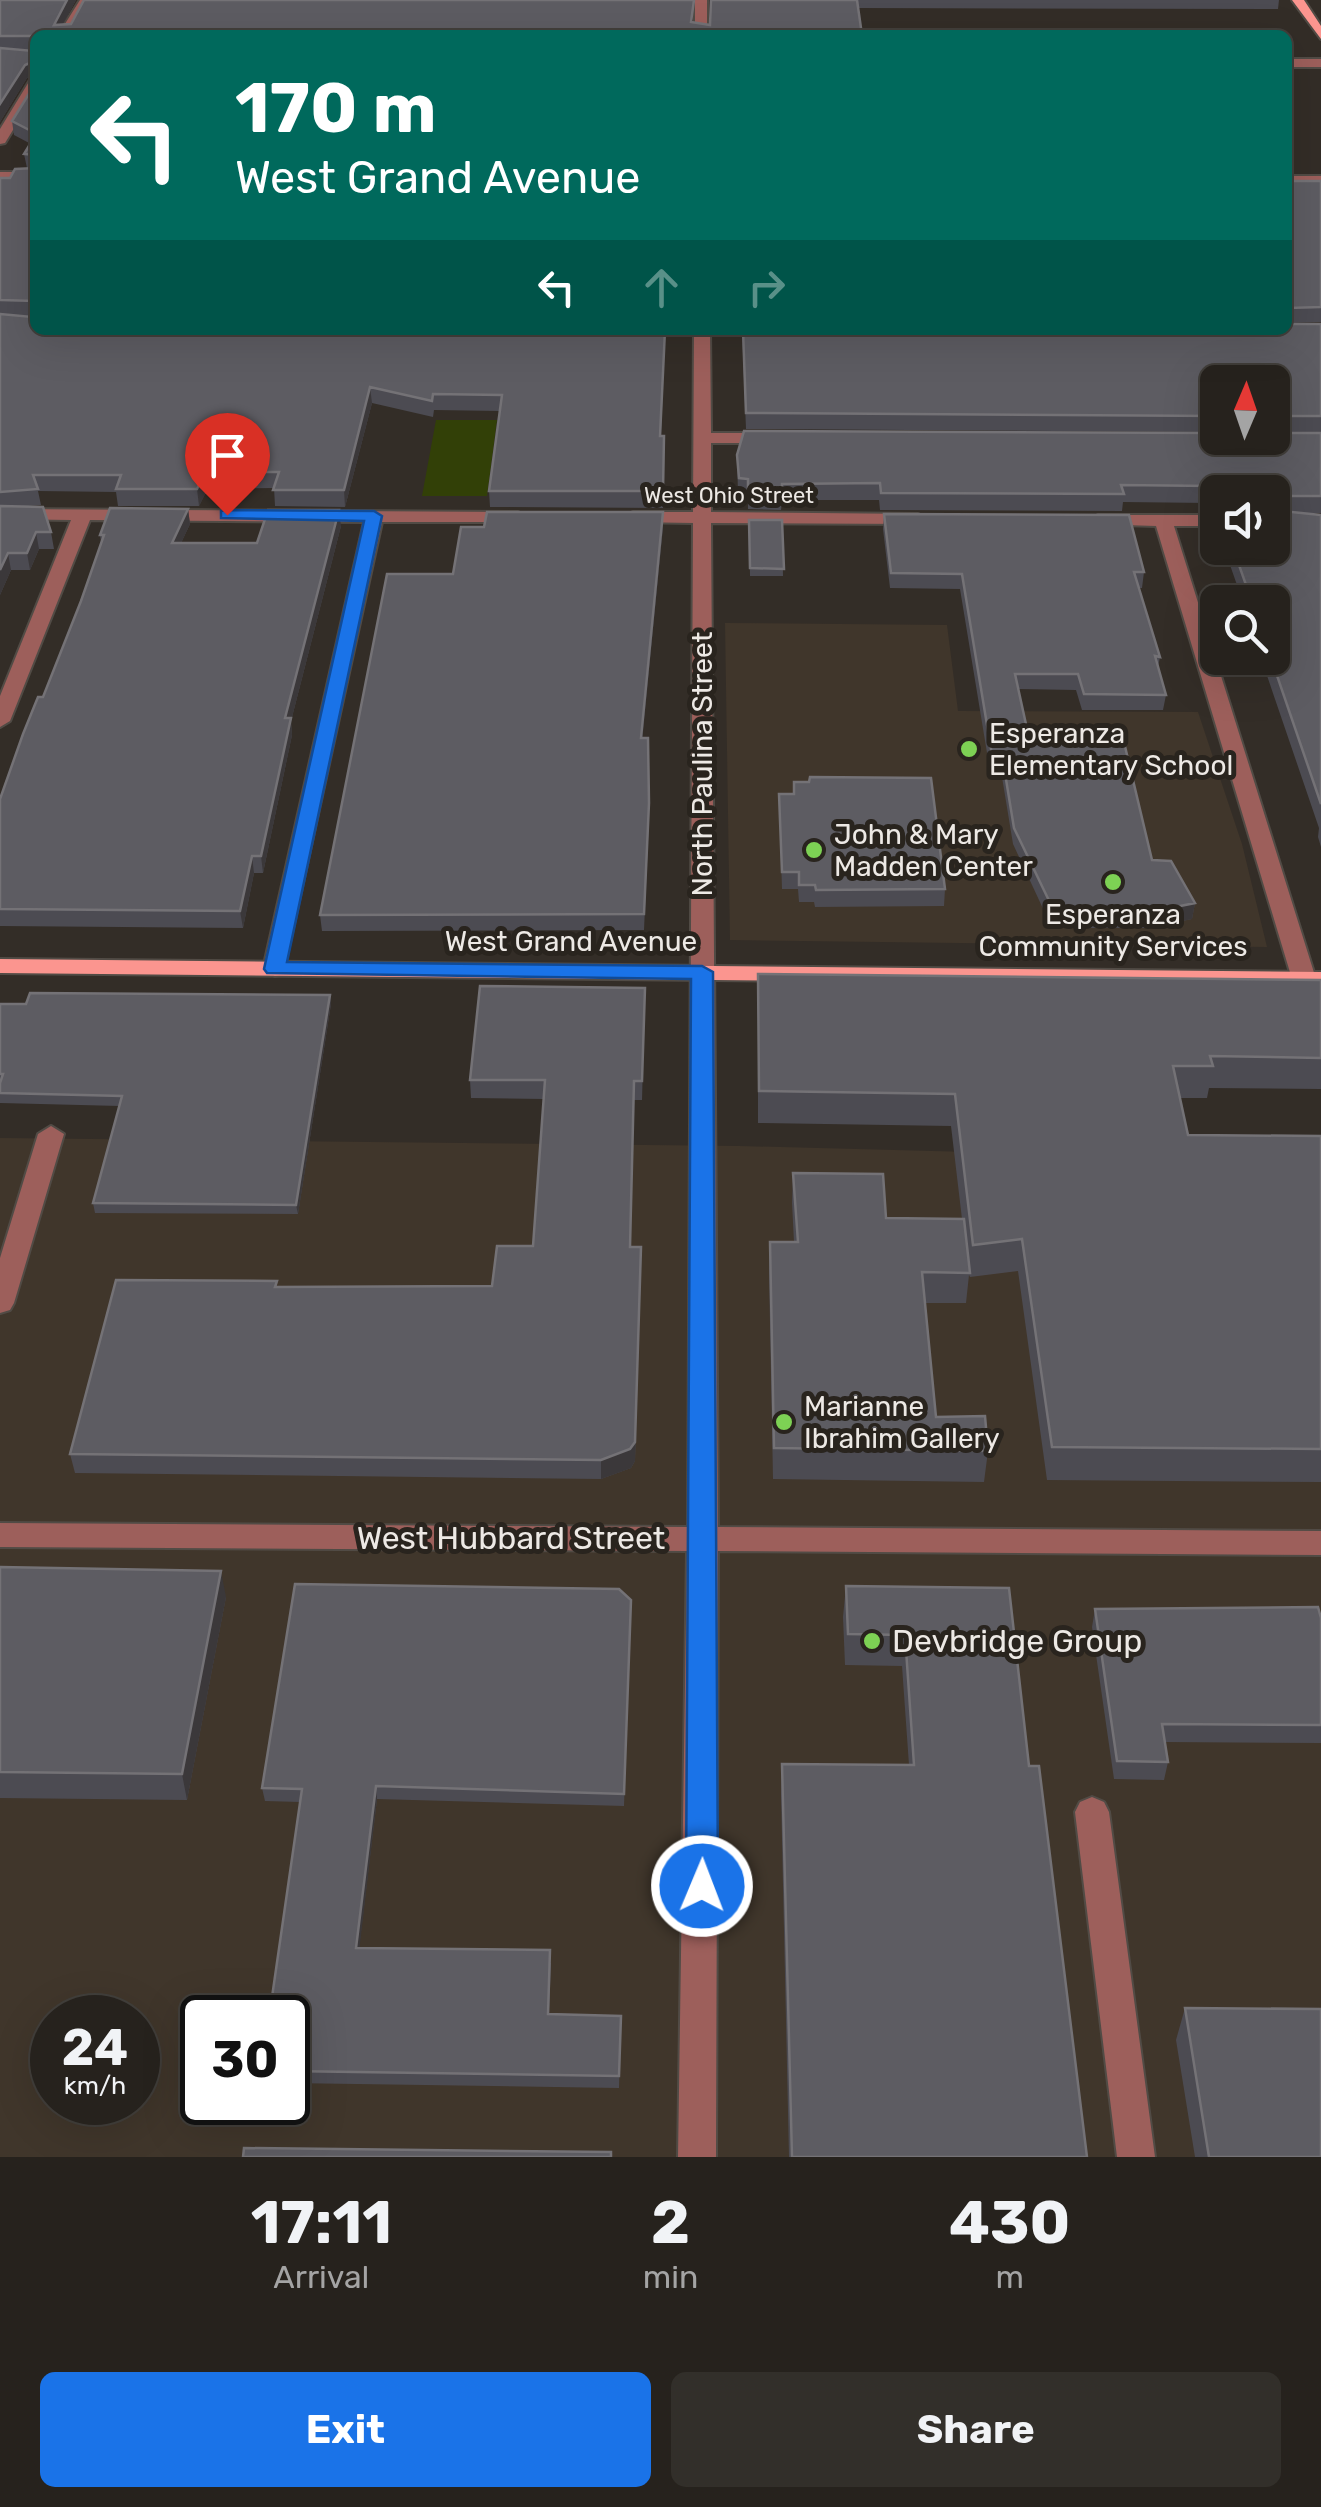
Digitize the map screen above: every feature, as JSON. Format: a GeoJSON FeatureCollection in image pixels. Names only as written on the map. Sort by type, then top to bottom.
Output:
{"type":"FeatureCollection","features":[{"type":"Feature","properties":{"kind":"main road"},"geometry":{"type":"LineString","coordinates":[[1298,0],[1321,35]]}},
{"type":"Feature","properties":{"kind":"main road","name":"West Grand Avenue"},"geometry":{"type":"LineString","coordinates":[[0,966],[1312,979]]}},
{"type":"Feature","properties":{"kind":"street"},"geometry":{"type":"LineString","coordinates":[[67,30],[86,0]]}},
{"type":"Feature","properties":{"kind":"street"},"geometry":{"type":"LineString","coordinates":[[701,0],[701,30]]}},
{"type":"Feature","properties":{"kind":"street"},"geometry":{"type":"LineString","coordinates":[[1292,63],[1321,63]]}},
{"type":"Feature","properties":{"kind":"street"},"geometry":{"type":"LineString","coordinates":[[0,140],[30,91]]}},
{"type":"Feature","properties":{"kind":"street"},"geometry":{"type":"LineString","coordinates":[[0,176],[30,176]]}},
{"type":"Feature","properties":{"kind":"street"},"geometry":{"type":"LineString","coordinates":[[1292,180],[1321,180]]}},
{"type":"Feature","properties":{"kind":"street","name":"North Paulina Street"},"geometry":{"type":"LineString","coordinates":[[697,2157],[702,335]]}},
{"type":"Feature","properties":{"kind":"street"},"geometry":{"type":"LineString","coordinates":[[702,438],[794,438]]}},
{"type":"Feature","properties":{"kind":"street"},"geometry":{"type":"LineString","coordinates":[[0,514],[533,516]]}},
{"type":"Feature","properties":{"kind":"street"},"geometry":{"type":"LineString","coordinates":[[0,720],[83,514]]}},
{"type":"Feature","properties":{"kind":"street"},"geometry":{"type":"LineString","coordinates":[[275,969],[374,516]]}},
{"type":"Feature","properties":{"kind":"street","name":"West Ohio Street"},"geometry":{"type":"LineString","coordinates":[[610,517],[930,519]]}},
{"type":"Feature","properties":{"kind":"street"},"geometry":{"type":"LineString","coordinates":[[1085,520],[1200,521]]}},
{"type":"Feature","properties":{"kind":"street"},"geometry":{"type":"LineString","coordinates":[[1162,520],[1312,979]]}},
{"type":"Feature","properties":{"kind":"street"},"geometry":{"type":"LineString","coordinates":[[0,1302],[50,1134]]}},
{"type":"Feature","properties":{"kind":"street","name":"West Hubbard Street"},"geometry":{"type":"LineString","coordinates":[[0,1535],[1321,1543]]}},
{"type":"Feature","properties":{"kind":"street"},"geometry":{"type":"LineString","coordinates":[[1092,1812],[1136,2157]]}},
{"type":"Feature","properties":{"kind":"shaded area"},"geometry":{"type":"Polygon","coordinates":[[[725,623],[947,625],[958,711],[1198,712],[1242,844],[1267,947],[730,940],[725,623]]]}},
{"type":"Feature","properties":{"kind":"shaded area"},"geometry":{"type":"Polygon","coordinates":[[[0,1138],[739,1146],[1321,1161],[1321,2157],[0,2157],[0,1138]]]}},
{"type":"Feature","properties":{"kind":"green space"},"geometry":{"type":"Polygon","coordinates":[[[436,420],[497,420],[487,496],[422,496],[436,420]]]}},
{"type":"Feature","properties":{"kind":"building"},"geometry":{"type":"Polygon","coordinates":[[[0,0],[67,0],[54,25],[71,24],[84,0],[694,0],[691,22],[710,25],[711,0],[857,0],[861,30],[30,30],[30,36],[0,36],[0,0]]]}},
{"type":"Feature","properties":{"kind":"building"},"geometry":{"type":"Polygon","coordinates":[[[0,48],[30,51],[30,63],[0,104],[0,48]]]}},
{"type":"Feature","properties":{"kind":"building"},"geometry":{"type":"Polygon","coordinates":[[[30,92],[30,130],[12,121],[30,92]]]}},
{"type":"Feature","properties":{"kind":"building"},"geometry":{"type":"Polygon","coordinates":[[[30,168],[30,301],[0,300],[0,178],[10,178],[15,169],[30,168]]]}},
{"type":"Feature","properties":{"kind":"building"},"geometry":{"type":"Polygon","coordinates":[[[1292,181],[1321,181],[1321,307],[1292,308],[1292,181]]]}},
{"type":"Feature","properties":{"kind":"building"},"geometry":{"type":"Polygon","coordinates":[[[0,314],[30,317],[30,335],[665,335],[660,436],[664,436],[663,491],[489,491],[502,395],[433,394],[432,401],[370,387],[344,490],[273,490],[279,472],[212,472],[210,477],[203,477],[197,489],[116,489],[121,475],[33,475],[38,489],[0,492],[0,314]]]}},
{"type":"Feature","properties":{"kind":"building"},"geometry":{"type":"Polygon","coordinates":[[[1292,324],[1321,324],[1321,416],[1290,416],[1290,365],[1200,365],[1200,416],[746,413],[743,335],[1292,335],[1292,324]]]}},
{"type":"Feature","properties":{"kind":"building"},"geometry":{"type":"Polygon","coordinates":[[[744,431],[1200,433],[1200,455],[1290,455],[1290,433],[1321,433],[1321,496],[1290,496],[1290,475],[1200,475],[1200,486],[1121,485],[1124,494],[881,493],[880,483],[782,484],[782,493],[748,493],[748,479],[739,478],[737,455],[744,431]]]}},
{"type":"Feature","properties":{"kind":"building"},"geometry":{"type":"Polygon","coordinates":[[[0,506],[43,507],[51,532],[36,532],[27,553],[8,553],[0,570],[0,506]]]}},
{"type":"Feature","properties":{"kind":"building"},"geometry":{"type":"Polygon","coordinates":[[[110,508],[188,509],[172,543],[257,543],[268,510],[339,510],[285,718],[291,718],[261,856],[252,856],[240,911],[0,909],[0,799],[38,697],[43,697],[81,601],[110,508]]]}},
{"type":"Feature","properties":{"kind":"building"},"geometry":{"type":"Polygon","coordinates":[[[487,512],[663,512],[641,738],[648,738],[644,914],[320,915],[387,574],[453,574],[461,527],[484,527],[487,512]]]}},
{"type":"Feature","properties":{"kind":"building"},"geometry":{"type":"Polygon","coordinates":[[[1290,512],[1321,515],[1321,804],[1277,675],[1290,675],[1290,585],[1246,585],[1239,565],[1290,565],[1290,512]]]}},
{"type":"Feature","properties":{"kind":"building"},"geometry":{"type":"Polygon","coordinates":[[[884,514],[1129,515],[1144,572],[1134,572],[1160,657],[1155,656],[1166,695],[1084,694],[1078,674],[1015,674],[1029,738],[1123,738],[1152,860],[1171,861],[1195,903],[1150,912],[1054,911],[1014,828],[1002,755],[992,755],[962,574],[891,573],[884,514]]]}},
{"type":"Feature","properties":{"kind":"building"},"geometry":{"type":"Polygon","coordinates":[[[749,520],[782,520],[784,569],[750,568],[749,520]]]}},
{"type":"Feature","properties":{"kind":"building","name":"John & Mary Madden Center"},"geometry":{"type":"Polygon","coordinates":[[[810,777],[931,778],[945,889],[816,890],[815,885],[799,885],[799,872],[782,872],[779,794],[794,794],[794,782],[809,782],[810,777]]]}},
{"type":"Feature","properties":{"kind":"building"},"geometry":{"type":"Polygon","coordinates":[[[758,974],[1321,980],[1321,1058],[1210,1056],[1213,1066],[1173,1066],[1188,1135],[1321,1136],[1321,1449],[1052,1447],[1022,1239],[973,1245],[955,1094],[759,1091],[758,974]]]}},
{"type":"Feature","properties":{"kind":"building"},"geometry":{"type":"Polygon","coordinates":[[[480,986],[645,988],[642,1081],[634,1081],[630,1247],[641,1247],[635,1442],[630,1449],[601,1460],[70,1454],[116,1280],[277,1281],[275,1287],[492,1286],[497,1246],[533,1246],[545,1080],[470,1080],[480,986]]]}},
{"type":"Feature","properties":{"kind":"building"},"geometry":{"type":"Polygon","coordinates":[[[30,993],[330,995],[296,1205],[93,1203],[122,1096],[0,1093],[0,1004],[26,1004],[30,993]]]}},
{"type":"Feature","properties":{"kind":"building"},"geometry":{"type":"Polygon","coordinates":[[[793,1173],[883,1174],[886,1218],[964,1219],[970,1273],[922,1272],[936,1417],[985,1416],[988,1451],[774,1448],[770,1242],[798,1242],[793,1173]]]}},
{"type":"Feature","properties":{"kind":"building"},"geometry":{"type":"Polygon","coordinates":[[[0,1567],[221,1571],[182,1774],[0,1772],[0,1567]]]}},
{"type":"Feature","properties":{"kind":"building"},"geometry":{"type":"Polygon","coordinates":[[[295,1584],[619,1589],[631,1600],[624,1794],[376,1786],[356,1948],[550,1950],[548,2014],[621,2016],[619,2076],[310,2071],[310,1995],[272,1995],[302,1789],[262,1788],[295,1584]]]}},
{"type":"Feature","properties":{"kind":"building"},"geometry":{"type":"Polygon","coordinates":[[[846,1586],[1009,1588],[1029,1766],[1039,1766],[1087,2157],[792,2157],[782,1764],[914,1765],[905,1635],[848,1634],[846,1586]]]}},
{"type":"Feature","properties":{"kind":"building"},"geometry":{"type":"Polygon","coordinates":[[[1318,1607],[1321,1725],[1162,1724],[1168,1762],[1117,1761],[1095,1609],[1318,1607]]]}},
{"type":"Feature","properties":{"kind":"building"},"geometry":{"type":"Polygon","coordinates":[[[1185,2008],[1321,2009],[1321,2157],[1209,2157],[1185,2008]]]}},
{"type":"Feature","properties":{"kind":"building"},"geometry":{"type":"Polygon","coordinates":[[[244,2148],[611,2152],[611,2157],[243,2157],[244,2148]]]}},
{"type":"Feature","properties":{"kind":"place","name":"Esperanza Elementary School"},"geometry":{"type":"Point","coordinates":[969,749]}},
{"type":"Feature","properties":{"kind":"place","name":"John & Mary Madden Center"},"geometry":{"type":"Point","coordinates":[814,850]}},
{"type":"Feature","properties":{"kind":"place","name":"Esperanza Community Services"},"geometry":{"type":"Point","coordinates":[1113,882]}},
{"type":"Feature","properties":{"kind":"place","name":"Marianne Ibrahim Gallery"},"geometry":{"type":"Point","coordinates":[784,1422]}},
{"type":"Feature","properties":{"kind":"place","name":"Devbridge Group"},"geometry":{"type":"Point","coordinates":[872,1641]}},
{"type":"Feature","properties":{"kind":"route"},"geometry":{"type":"LineString","coordinates":[[227,515],[374,516],[275,969],[702,972],[702,1886]]}}]}
